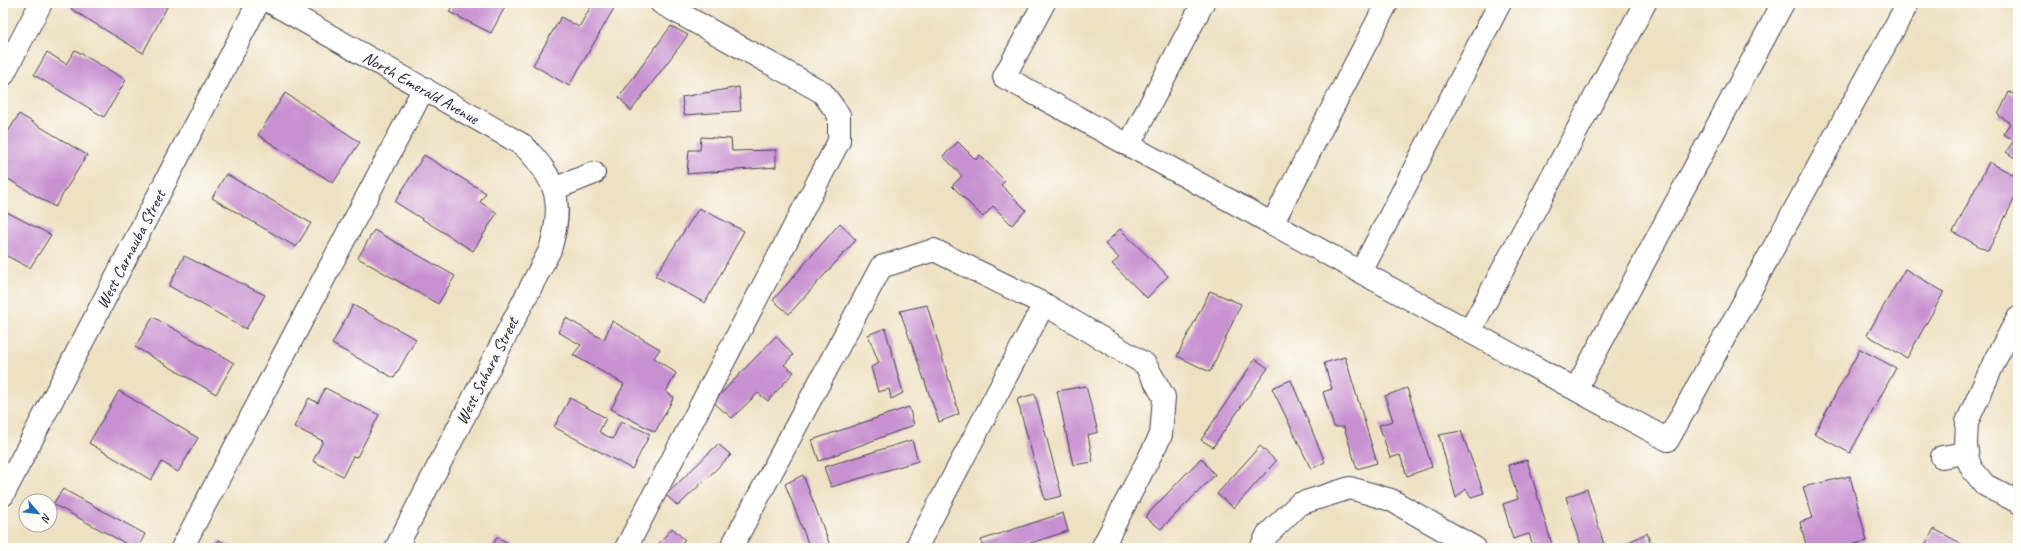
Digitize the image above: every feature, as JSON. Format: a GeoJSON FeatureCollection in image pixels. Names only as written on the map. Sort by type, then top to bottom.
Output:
{"type":"FeatureCollection","features":[{"type":"Feature","properties":{"kind":"street"},"geometry":{"type":"LineString","coordinates":[[3,74],[41,3]]}},
{"type":"Feature","properties":{"kind":"street","name":"West Carnauba Street"},"geometry":{"type":"LineString","coordinates":[[3,495],[258,3]]}},
{"type":"Feature","properties":{"kind":"street","name":"North Emerald Avenue"},"geometry":{"type":"LineString","coordinates":[[272,3],[523,145],[540,162],[554,189]]}},
{"type":"Feature","properties":{"kind":"street"},"geometry":{"type":"LineString","coordinates":[[626,548],[839,141],[839,115],[822,92],[661,3]]}},
{"type":"Feature","properties":{"kind":"street"},"geometry":{"type":"LineString","coordinates":[[1044,3],[1004,77],[1668,440],[1908,3]]}},
{"type":"Feature","properties":{"kind":"street"},"geometry":{"type":"LineString","coordinates":[[1129,145],[1203,3]]}},
{"type":"Feature","properties":{"kind":"street"},"geometry":{"type":"LineString","coordinates":[[1272,224],[1387,3]]}},
{"type":"Feature","properties":{"kind":"street"},"geometry":{"type":"LineString","coordinates":[[1361,272],[1500,3]]}},
{"type":"Feature","properties":{"kind":"street"},"geometry":{"type":"LineString","coordinates":[[1470,331],[1645,3]]}},
{"type":"Feature","properties":{"kind":"street"},"geometry":{"type":"LineString","coordinates":[[1576,389],[1783,3]]}},
{"type":"Feature","properties":{"kind":"street"},"geometry":{"type":"LineString","coordinates":[[182,548],[424,88]]}},
{"type":"Feature","properties":{"kind":"street"},"geometry":{"type":"LineString","coordinates":[[554,189],[594,173]]}},
{"type":"Feature","properties":{"kind":"street","name":"West Sahara Street"},"geometry":{"type":"LineString","coordinates":[[396,548],[550,250],[557,224],[557,200],[554,189]]}},
{"type":"Feature","properties":{"kind":"street"},"geometry":{"type":"LineString","coordinates":[[731,548],[881,267],[934,250],[1044,304],[1145,364],[1164,397],[1161,435],[1102,548]]}},
{"type":"Feature","properties":{"kind":"street"},"geometry":{"type":"LineString","coordinates":[[916,548],[1044,304]]}},
{"type":"Feature","properties":{"kind":"street"},"geometry":{"type":"LineString","coordinates":[[2018,318],[1996,358],[1967,422],[1966,453],[1972,469],[1985,485],[2018,502]]}},
{"type":"Feature","properties":{"kind":"street"},"geometry":{"type":"LineString","coordinates":[[1942,457],[1966,453]]}},
{"type":"Feature","properties":{"kind":"street"},"geometry":{"type":"LineString","coordinates":[[1260,548],[1267,535],[1298,504],[1350,488],[1391,500],[1466,546]]}},
{"type":"Feature","properties":{"kind":"building"},"geometry":{"type":"Polygon","coordinates":[[[75,3],[169,3],[143,53],[71,9],[75,3]]]}},
{"type":"Feature","properties":{"kind":"building"},"geometry":{"type":"Polygon","coordinates":[[[454,3],[507,3],[491,33],[449,12],[454,3]]]}},
{"type":"Feature","properties":{"kind":"building"},"geometry":{"type":"Polygon","coordinates":[[[593,3],[617,3],[569,86],[533,65],[561,17],[579,27],[593,3]]]}},
{"type":"Feature","properties":{"kind":"building"},"geometry":{"type":"Polygon","coordinates":[[[671,26],[688,35],[631,111],[619,97],[671,26]]]}},
{"type":"Feature","properties":{"kind":"building"},"geometry":{"type":"Polygon","coordinates":[[[75,50],[126,80],[104,117],[34,75],[47,52],[66,64],[75,50]]]}},
{"type":"Feature","properties":{"kind":"building"},"geometry":{"type":"Polygon","coordinates":[[[739,87],[741,111],[684,115],[682,97],[739,87]]]}},
{"type":"Feature","properties":{"kind":"building"},"geometry":{"type":"Polygon","coordinates":[[[2009,92],[2018,96],[2018,160],[2006,152],[2014,140],[2003,134],[2010,123],[1998,115],[2009,92]]]}},
{"type":"Feature","properties":{"kind":"building"},"geometry":{"type":"Polygon","coordinates":[[[285,93],[360,142],[333,183],[258,135],[285,93]]]}},
{"type":"Feature","properties":{"kind":"building"},"geometry":{"type":"Polygon","coordinates":[[[19,114],[87,155],[55,207],[3,176],[3,140],[19,114]]]}},
{"type":"Feature","properties":{"kind":"building"},"geometry":{"type":"Polygon","coordinates":[[[701,137],[731,139],[732,151],[776,150],[776,167],[687,174],[689,150],[700,150],[701,137]]]}},
{"type":"Feature","properties":{"kind":"building"},"geometry":{"type":"Polygon","coordinates":[[[958,142],[976,160],[980,155],[1005,181],[1001,185],[1026,210],[1012,225],[993,206],[983,217],[952,186],[962,176],[943,156],[958,142]]]}},
{"type":"Feature","properties":{"kind":"building"},"geometry":{"type":"Polygon","coordinates":[[[424,155],[486,193],[480,202],[497,213],[473,251],[395,202],[424,155]]]}},
{"type":"Feature","properties":{"kind":"building"},"geometry":{"type":"Polygon","coordinates":[[[1989,162],[2018,177],[2018,192],[1988,251],[1953,232],[1989,162]]]}},
{"type":"Feature","properties":{"kind":"building"},"geometry":{"type":"Polygon","coordinates":[[[226,174],[311,223],[296,247],[212,198],[226,174]]]}},
{"type":"Feature","properties":{"kind":"building"},"geometry":{"type":"Polygon","coordinates":[[[699,208],[744,231],[705,303],[655,276],[699,208]]]}},
{"type":"Feature","properties":{"kind":"building"},"geometry":{"type":"Polygon","coordinates":[[[3,210],[51,235],[30,268],[3,254],[3,210]]]}},
{"type":"Feature","properties":{"kind":"building"},"geometry":{"type":"Polygon","coordinates":[[[840,223],[856,240],[789,314],[773,300],[840,223]]]}},
{"type":"Feature","properties":{"kind":"building"},"geometry":{"type":"Polygon","coordinates":[[[1120,229],[1168,276],[1147,298],[1112,264],[1119,258],[1105,244],[1120,229]]]}},
{"type":"Feature","properties":{"kind":"building"},"geometry":{"type":"Polygon","coordinates":[[[374,230],[455,276],[438,304],[358,258],[374,230]]]}},
{"type":"Feature","properties":{"kind":"building"},"geometry":{"type":"Polygon","coordinates":[[[184,256],[265,295],[246,329],[169,286],[184,256]]]}},
{"type":"Feature","properties":{"kind":"building"},"geometry":{"type":"Polygon","coordinates":[[[1905,269],[1944,292],[1907,358],[1867,335],[1905,269]]]}},
{"type":"Feature","properties":{"kind":"building"},"geometry":{"type":"Polygon","coordinates":[[[1210,291],[1241,304],[1210,372],[1177,356],[1210,291]]]}},
{"type":"Feature","properties":{"kind":"building"},"geometry":{"type":"Polygon","coordinates":[[[353,305],[416,339],[394,378],[332,344],[353,305]]]}},
{"type":"Feature","properties":{"kind":"building"},"geometry":{"type":"Polygon","coordinates":[[[927,305],[959,414],[939,422],[900,311],[927,305]]]}},
{"type":"Feature","properties":{"kind":"building"},"geometry":{"type":"Polygon","coordinates":[[[153,317],[234,363],[216,394],[135,347],[153,317]]]}},
{"type":"Feature","properties":{"kind":"building"},"geometry":{"type":"Polygon","coordinates":[[[566,318],[604,340],[612,321],[660,349],[654,358],[676,373],[666,392],[674,397],[655,432],[611,409],[624,384],[573,355],[581,345],[558,332],[566,318]]]}},
{"type":"Feature","properties":{"kind":"building"},"geometry":{"type":"Polygon","coordinates":[[[885,328],[903,393],[891,399],[889,389],[878,392],[871,367],[879,363],[868,335],[885,328]]]}},
{"type":"Feature","properties":{"kind":"building"},"geometry":{"type":"Polygon","coordinates":[[[776,336],[793,355],[784,365],[794,372],[768,401],[758,393],[732,418],[713,402],[776,336]]]}},
{"type":"Feature","properties":{"kind":"building"},"geometry":{"type":"Polygon","coordinates":[[[1860,349],[1896,368],[1850,453],[1814,434],[1860,349]]]}},
{"type":"Feature","properties":{"kind":"building"},"geometry":{"type":"Polygon","coordinates":[[[1345,357],[1377,463],[1357,469],[1344,427],[1334,427],[1323,392],[1332,389],[1324,363],[1345,357]]]}},
{"type":"Feature","properties":{"kind":"building"},"geometry":{"type":"Polygon","coordinates":[[[1255,359],[1268,368],[1213,447],[1201,440],[1255,359]]]}},
{"type":"Feature","properties":{"kind":"building"},"geometry":{"type":"Polygon","coordinates":[[[1291,380],[1325,462],[1311,469],[1272,388],[1291,380]]]}},
{"type":"Feature","properties":{"kind":"building"},"geometry":{"type":"Polygon","coordinates":[[[1086,386],[1098,432],[1088,435],[1093,462],[1073,465],[1057,391],[1086,386]]]}},
{"type":"Feature","properties":{"kind":"building"},"geometry":{"type":"Polygon","coordinates":[[[325,388],[379,415],[357,457],[353,456],[343,476],[313,461],[323,441],[294,427],[309,398],[318,403],[325,388]]]}},
{"type":"Feature","properties":{"kind":"building"},"geometry":{"type":"Polygon","coordinates":[[[1407,388],[1432,467],[1407,476],[1400,455],[1390,458],[1379,425],[1393,421],[1385,396],[1407,388]]]}},
{"type":"Feature","properties":{"kind":"building"},"geometry":{"type":"Polygon","coordinates":[[[119,391],[198,438],[178,472],[162,462],[151,480],[89,443],[119,391]]]}},
{"type":"Feature","properties":{"kind":"building"},"geometry":{"type":"Polygon","coordinates":[[[1035,394],[1062,496],[1045,500],[1017,399],[1035,394]]]}},
{"type":"Feature","properties":{"kind":"building"},"geometry":{"type":"Polygon","coordinates":[[[570,398],[606,418],[599,432],[613,439],[621,421],[650,434],[632,469],[554,427],[570,398]]]}},
{"type":"Feature","properties":{"kind":"building"},"geometry":{"type":"Polygon","coordinates":[[[909,407],[914,425],[819,461],[812,440],[909,407]]]}},
{"type":"Feature","properties":{"kind":"building"},"geometry":{"type":"Polygon","coordinates":[[[1461,431],[1484,493],[1471,497],[1466,489],[1456,498],[1439,435],[1461,431]]]}},
{"type":"Feature","properties":{"kind":"building"},"geometry":{"type":"Polygon","coordinates":[[[912,440],[918,461],[831,487],[824,467],[912,440]]]}},
{"type":"Feature","properties":{"kind":"building"},"geometry":{"type":"Polygon","coordinates":[[[718,444],[731,455],[678,506],[666,495],[718,444]]]}},
{"type":"Feature","properties":{"kind":"building"},"geometry":{"type":"Polygon","coordinates":[[[1260,446],[1276,461],[1234,508],[1217,494],[1260,446]]]}},
{"type":"Feature","properties":{"kind":"building"},"geometry":{"type":"Polygon","coordinates":[[[1201,458],[1215,475],[1161,529],[1145,517],[1201,458]]]}},
{"type":"Feature","properties":{"kind":"building"},"geometry":{"type":"Polygon","coordinates":[[[1527,460],[1553,548],[1534,548],[1529,534],[1513,539],[1503,504],[1518,499],[1508,465],[1527,460]]]}},
{"type":"Feature","properties":{"kind":"building"},"geometry":{"type":"Polygon","coordinates":[[[803,475],[831,548],[810,548],[785,484],[803,475]]]}},
{"type":"Feature","properties":{"kind":"building"},"geometry":{"type":"Polygon","coordinates":[[[1850,476],[1867,541],[1839,548],[1807,548],[1800,522],[1813,518],[1803,487],[1850,476]]]}},
{"type":"Feature","properties":{"kind":"building"},"geometry":{"type":"Polygon","coordinates":[[[63,489],[145,534],[138,548],[134,548],[58,507],[58,496],[63,489]]]}},
{"type":"Feature","properties":{"kind":"building"},"geometry":{"type":"Polygon","coordinates":[[[1587,489],[1605,548],[1582,548],[1566,497],[1587,489]]]}},
{"type":"Feature","properties":{"kind":"building"},"geometry":{"type":"Polygon","coordinates":[[[1063,513],[1068,531],[1016,548],[984,548],[981,540],[1063,513]]]}},
{"type":"Feature","properties":{"kind":"building"},"geometry":{"type":"Polygon","coordinates":[[[672,528],[685,540],[678,548],[655,548],[672,528]]]}},
{"type":"Feature","properties":{"kind":"building"},"geometry":{"type":"Polygon","coordinates":[[[1934,529],[1970,548],[1923,548],[1934,529]]]}},
{"type":"Feature","properties":{"kind":"building"},"geometry":{"type":"Polygon","coordinates":[[[1647,533],[1652,548],[1627,548],[1625,544],[1647,533]]]}},
{"type":"Feature","properties":{"kind":"building"},"geometry":{"type":"Polygon","coordinates":[[[497,537],[517,548],[491,548],[497,537]]]}},
{"type":"Feature","properties":{"kind":"building"},"geometry":{"type":"Polygon","coordinates":[[[219,540],[234,548],[214,548],[219,540]]]}}]}
